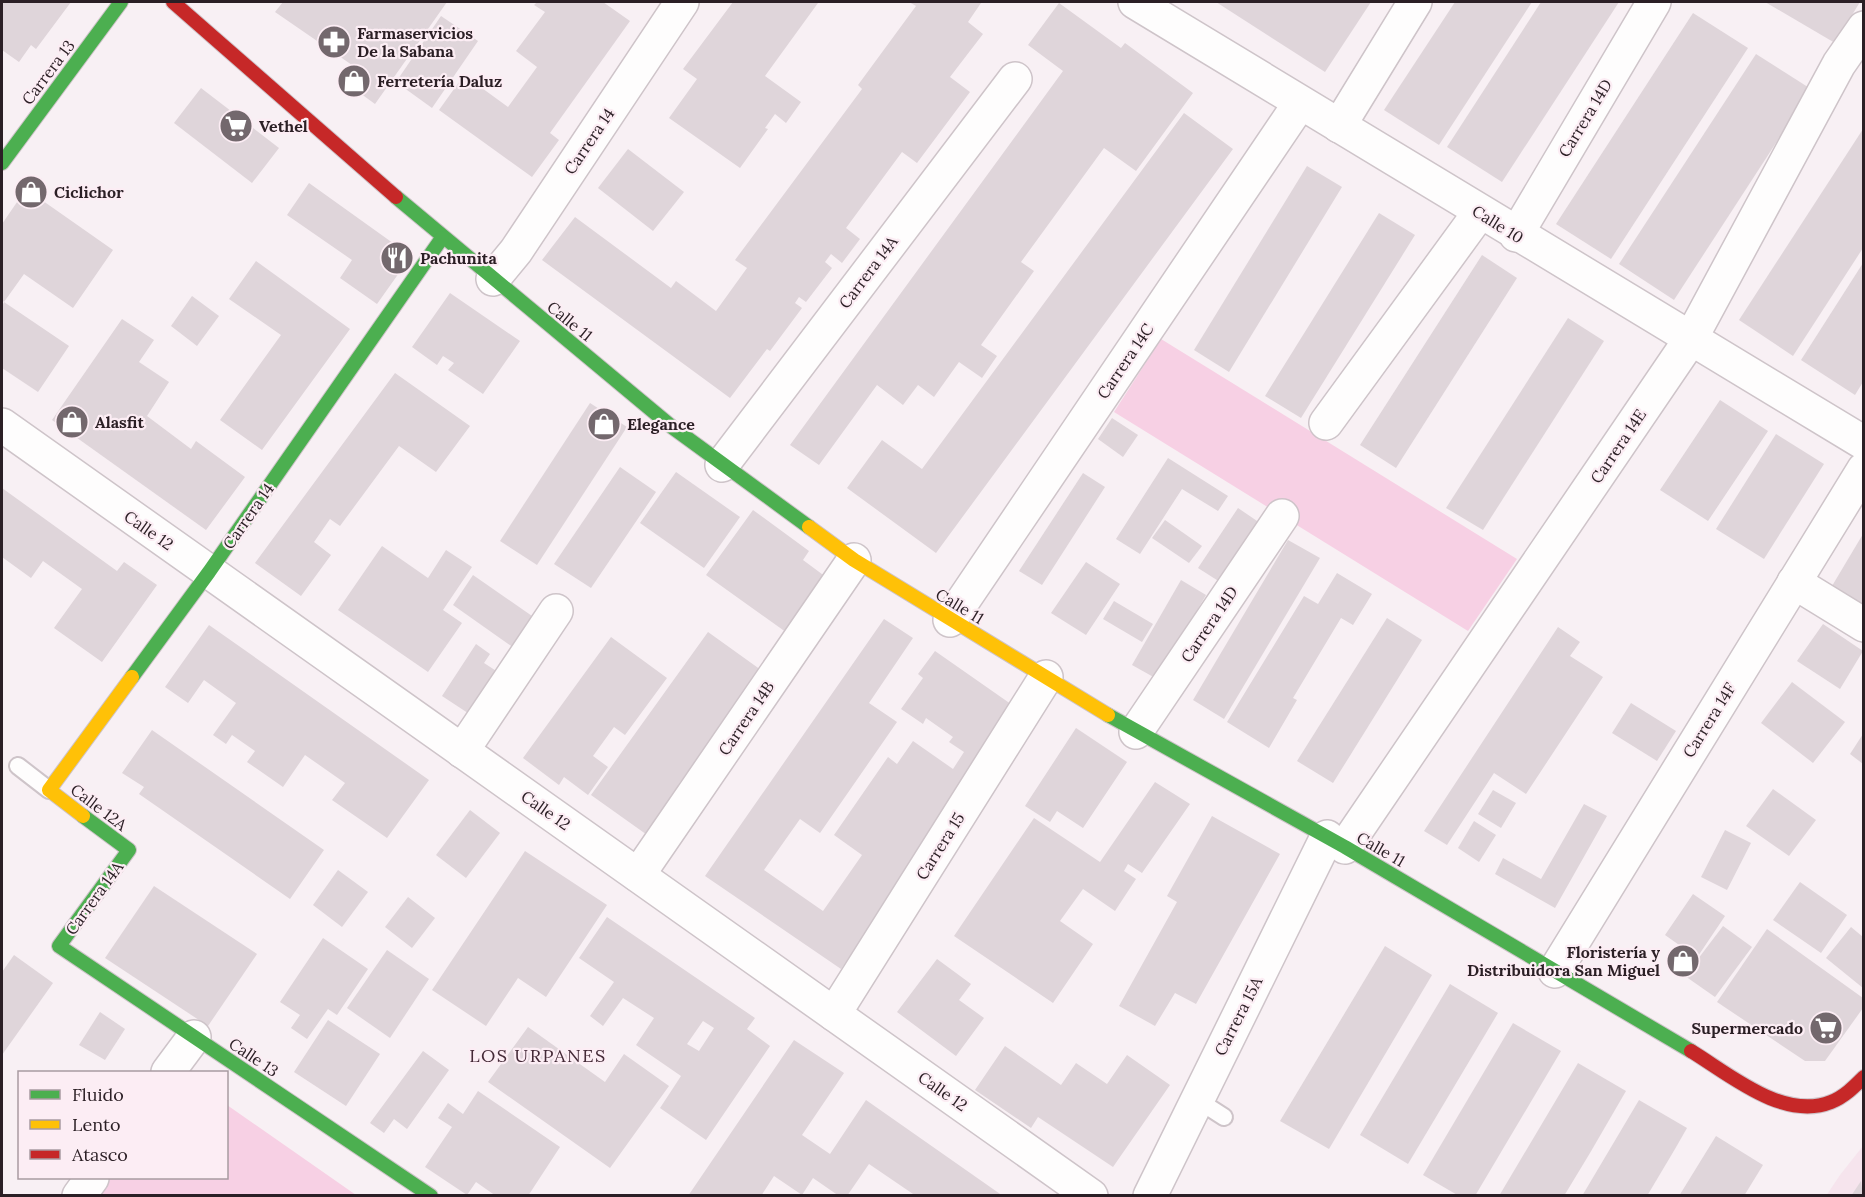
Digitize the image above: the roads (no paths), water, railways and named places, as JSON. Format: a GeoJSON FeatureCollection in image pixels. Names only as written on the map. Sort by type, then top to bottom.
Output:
{"type":"FeatureCollection","features":[{"type":"Feature","properties":{"kind":"street","name":"Carrera 13"},"geometry":{"type":"LineString","coordinates":[[2,163],[121,2]]}},
{"type":"Feature","properties":{"kind":"street","name":"Calle 11"},"geometry":{"type":"LineString","coordinates":[[173,2],[441,238],[722,465],[854,560],[1136,732],[1336,842],[1770,1098],[1796,1107],[1817,1108],[1850,1091],[1863,1077]]}},
{"type":"Feature","properties":{"kind":"street","name":"Carrera 14"},"geometry":{"type":"LineString","coordinates":[[493,279],[516,251],[682,2]]}},
{"type":"Feature","properties":{"kind":"street","name":"Calle 10"},"geometry":{"type":"LineString","coordinates":[[1135,2],[1169,10],[1300,103],[1863,443]]}},
{"type":"Feature","properties":{"kind":"street"},"geometry":{"type":"LineString","coordinates":[[1339,126],[1415,2]]}},
{"type":"Feature","properties":{"kind":"street","name":"Carrera 14D"},"geometry":{"type":"LineString","coordinates":[[1516,235],[1654,2]]}},
{"type":"Feature","properties":{"kind":"street","name":"Carrera 14E"},"geometry":{"type":"LineString","coordinates":[[1336,842],[1690,340],[1839,64],[1863,27]]}},
{"type":"Feature","properties":{"kind":"street","name":"Carrera 14A"},"geometry":{"type":"LineString","coordinates":[[722,465],[1015,79]]}},
{"type":"Feature","properties":{"kind":"street","name":"Carrera 14C"},"geometry":{"type":"LineString","coordinates":[[950,620],[1300,103]]}},
{"type":"Feature","properties":{"kind":"street"},"geometry":{"type":"LineString","coordinates":[[1326,423],[1480,212]]}},
{"type":"Feature","properties":{"kind":"street","name":"Carrera 14"},"geometry":{"type":"LineString","coordinates":[[49,790],[209,572],[441,238]]}},
{"type":"Feature","properties":{"kind":"street","name":"Calle 12"},"geometry":{"type":"LineString","coordinates":[[2,425],[1090,1196]]}},
{"type":"Feature","properties":{"kind":"street","name":"Carrera 14F"},"geometry":{"type":"LineString","coordinates":[[1555,971],[1863,469]]}},
{"type":"Feature","properties":{"kind":"street","name":"Carrera 14D"},"geometry":{"type":"LineString","coordinates":[[1136,732],[1282,516]]}},
{"type":"Feature","properties":{"kind":"street","name":"Carrera 14B"},"geometry":{"type":"LineString","coordinates":[[638,875],[854,560]]}},
{"type":"Feature","properties":{"kind":"street"},"geometry":{"type":"LineString","coordinates":[[1794,582],[1863,626]]}},
{"type":"Feature","properties":{"kind":"street"},"geometry":{"type":"LineString","coordinates":[[462,751],[556,611]]}},
{"type":"Feature","properties":{"kind":"street","name":"Carrera 15"},"geometry":{"type":"LineString","coordinates":[[834,1014],[1046,677]]}},
{"type":"Feature","properties":{"kind":"street","name":"Calle 12A"},"geometry":{"type":"LineString","coordinates":[[49,790],[129,850]]}},
{"type":"Feature","properties":{"kind":"street","name":"Carrera 15A"},"geometry":{"type":"LineString","coordinates":[[1149,1196],[1196,1099],[1336,842]]}},
{"type":"Feature","properties":{"kind":"street","name":"Carrera 14A"},"geometry":{"type":"LineString","coordinates":[[59,946],[129,850]]}},
{"type":"Feature","properties":{"kind":"street","name":"Calle 13"},"geometry":{"type":"LineString","coordinates":[[59,946],[430,1196]]}},
{"type":"Feature","properties":{"kind":"street"},"geometry":{"type":"LineString","coordinates":[[169,1071],[194,1037]]}},
{"type":"Feature","properties":{"kind":"street"},"geometry":{"type":"LineString","coordinates":[[79,1196],[91,1179]]}},
{"type":"Feature","properties":{"kind":"lane"},"geometry":{"type":"LineString","coordinates":[[18,766],[49,790]]}},
{"type":"Feature","properties":{"kind":"lane"},"geometry":{"type":"LineString","coordinates":[[1196,1099],[1224,1117]]}},
{"type":"Feature","properties":{"kind":"place","name":"Farmaservicios De la Sabana"},"geometry":{"type":"Point","coordinates":[334,42]}},
{"type":"Feature","properties":{"kind":"place","name":"Ferretería Daluz"},"geometry":{"type":"Point","coordinates":[354,81]}},
{"type":"Feature","properties":{"kind":"place","name":"Vethel"},"geometry":{"type":"Point","coordinates":[236,126]}},
{"type":"Feature","properties":{"kind":"place","name":"Ciclichor"},"geometry":{"type":"Point","coordinates":[31,192]}},
{"type":"Feature","properties":{"kind":"place","name":"Pachunita"},"geometry":{"type":"Point","coordinates":[397,258]}},
{"type":"Feature","properties":{"kind":"place","name":"Alasfit"},"geometry":{"type":"Point","coordinates":[72,422]}},
{"type":"Feature","properties":{"kind":"place","name":"Elegance"},"geometry":{"type":"Point","coordinates":[604,424]}},
{"type":"Feature","properties":{"kind":"place","name":"Floristería y Distribuidora San Miguel"},"geometry":{"type":"Point","coordinates":[1683,961]}},
{"type":"Feature","properties":{"kind":"place","name":"Supermercado"},"geometry":{"type":"Point","coordinates":[1826,1028]}},
{"type":"Feature","properties":{"kind":"district","name":"LOS URPANES"},"geometry":{"type":"Point","coordinates":[538,1056]}}]}
